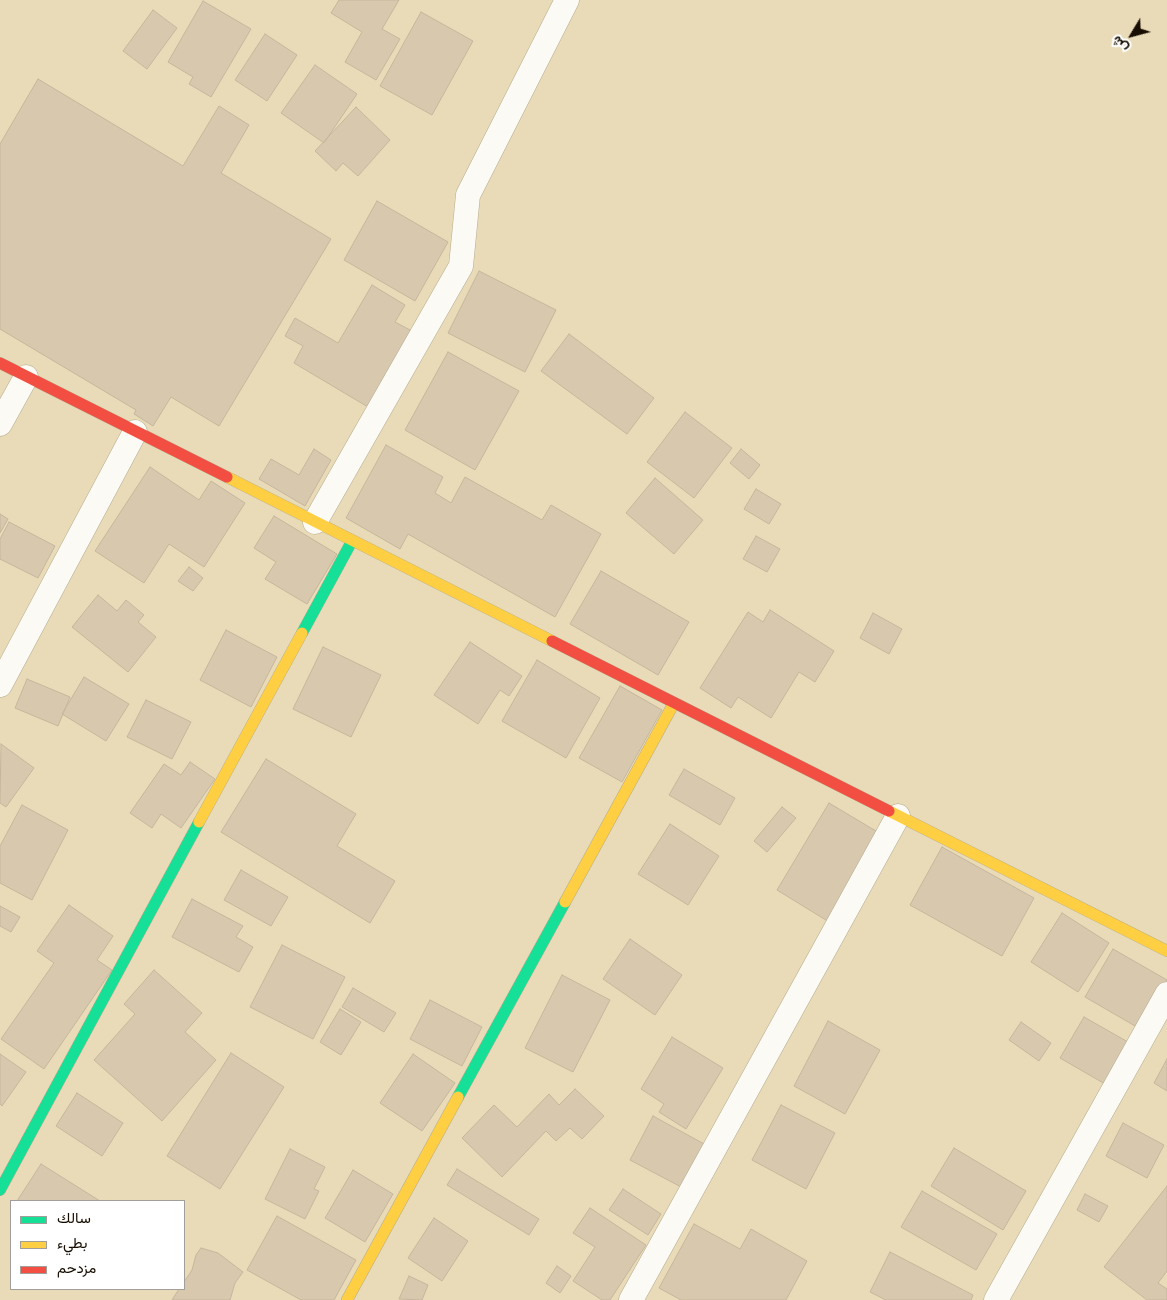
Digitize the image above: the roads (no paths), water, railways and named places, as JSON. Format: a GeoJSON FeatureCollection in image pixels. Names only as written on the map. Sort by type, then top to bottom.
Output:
{"type":"FeatureCollection","features":[{"type":"Feature","properties":{"kind":"street"},"geometry":{"type":"LineString","coordinates":[[315,522],[461,266],[468,196],[568,0]]}},
{"type":"Feature","properties":{"kind":"street"},"geometry":{"type":"LineString","coordinates":[[0,364],[1167,951]]}},
{"type":"Feature","properties":{"kind":"street"},"geometry":{"type":"LineString","coordinates":[[0,424],[26,377]]}},
{"type":"Feature","properties":{"kind":"street"},"geometry":{"type":"LineString","coordinates":[[0,685],[135,432]]}},
{"type":"Feature","properties":{"kind":"street"},"geometry":{"type":"LineString","coordinates":[[0,1190],[352,541]]}},
{"type":"Feature","properties":{"kind":"street"},"geometry":{"type":"LineString","coordinates":[[347,1300],[674,704]]}},
{"type":"Feature","properties":{"kind":"street"},"geometry":{"type":"LineString","coordinates":[[632,1300],[898,816]]}},
{"type":"Feature","properties":{"kind":"street"},"geometry":{"type":"LineString","coordinates":[[996,1300],[1167,994]]}}]}
